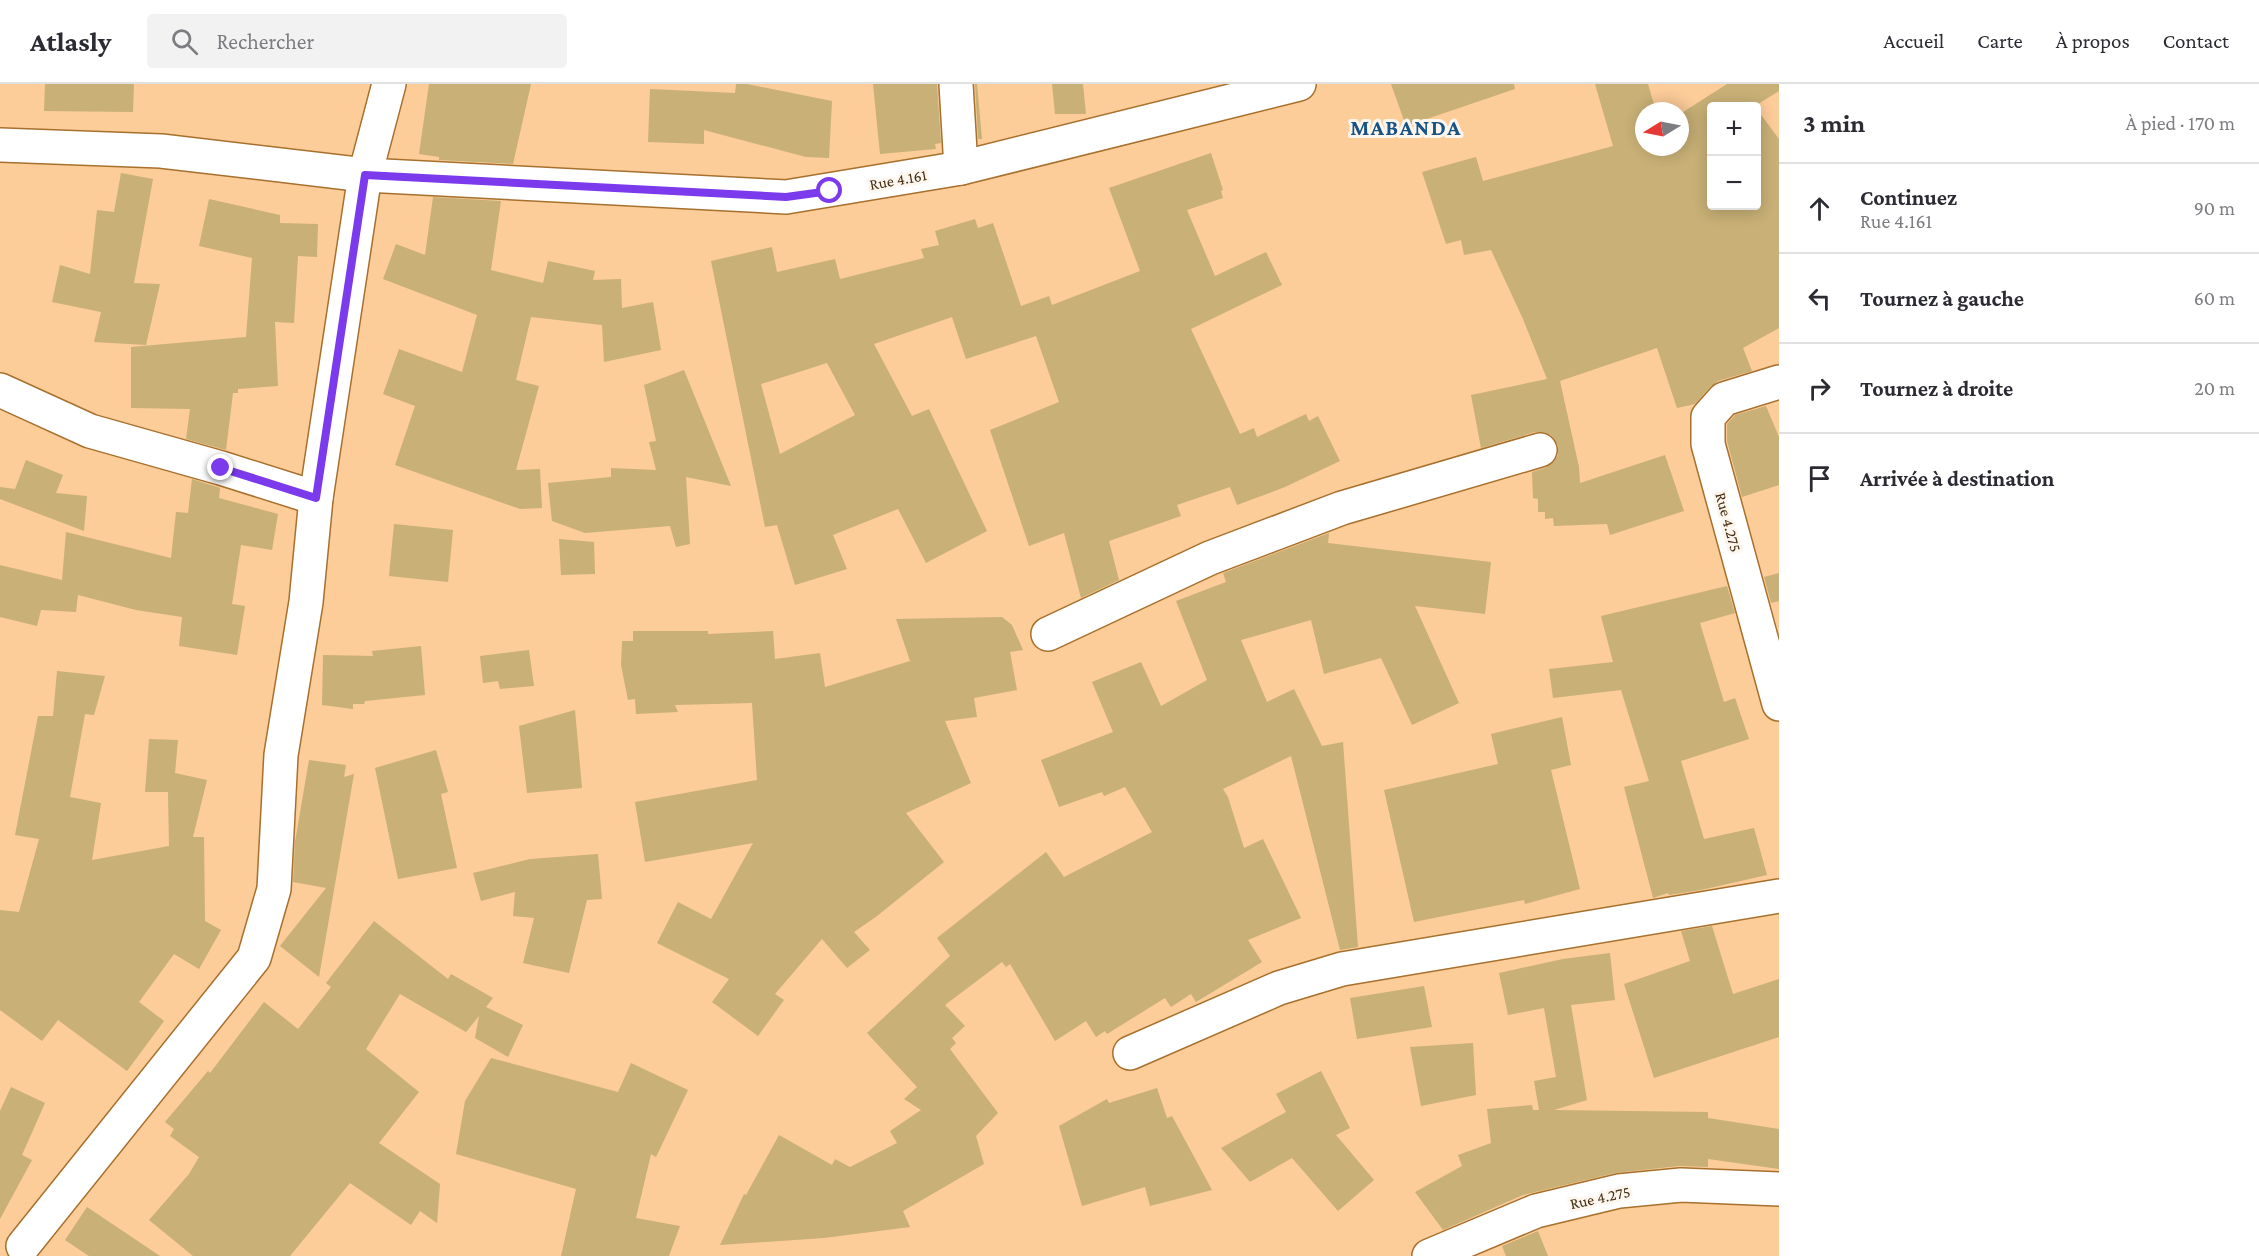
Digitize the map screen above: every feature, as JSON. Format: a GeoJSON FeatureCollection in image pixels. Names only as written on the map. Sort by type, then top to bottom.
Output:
{"type":"FeatureCollection","features":[{"type":"Feature","properties":{"kind":"street"},"geometry":{"type":"LineString","coordinates":[[21,1245],[254,958],[274,889],[280,755],[306,602],[316,498],[365,175],[389,84]]}},
{"type":"Feature","properties":{"kind":"street"},"geometry":{"type":"LineString","coordinates":[[957,84],[961,168]]}},
{"type":"Feature","properties":{"kind":"street","name":"Rue 4.161"},"geometry":{"type":"LineString","coordinates":[[0,145],[161,151],[365,175],[786,197],[961,168],[1299,84]]}},
{"type":"Feature","properties":{"kind":"street","name":"Rue 4.275"},"geometry":{"type":"LineString","coordinates":[[1779,382],[1724,399],[1708,417],[1708,444],[1779,704]]}},
{"type":"Feature","properties":{"kind":"street"},"geometry":{"type":"LineString","coordinates":[[0,390],[90,431],[316,498]]}},
{"type":"Feature","properties":{"kind":"street"},"geometry":{"type":"LineString","coordinates":[[1048,634],[1210,558],[1320,517],[1540,450]]}},
{"type":"Feature","properties":{"kind":"street"},"geometry":{"type":"LineString","coordinates":[[1131,1053],[1279,988],[1342,969],[1779,896]]}},
{"type":"Feature","properties":{"kind":"street","name":"Rue 4.275"},"geometry":{"type":"LineString","coordinates":[[1430,1256],[1536,1211],[1619,1191],[1681,1185],[1779,1189]]}},
{"type":"Feature","properties":{"kind":"building"},"geometry":{"type":"Polygon","coordinates":[[[45,84],[134,84],[133,112],[44,111],[45,84]]]}},
{"type":"Feature","properties":{"kind":"building"},"geometry":{"type":"Polygon","coordinates":[[[429,84],[531,84],[513,164],[439,160],[439,157],[419,154],[429,84]]]}},
{"type":"Feature","properties":{"kind":"building"},"geometry":{"type":"Polygon","coordinates":[[[736,84],[747,84],[832,101],[829,158],[806,157],[704,130],[704,144],[648,142],[650,89],[735,93],[736,84]]]}},
{"type":"Feature","properties":{"kind":"building"},"geometry":{"type":"Polygon","coordinates":[[[873,84],[937,84],[941,143],[935,144],[936,149],[880,154],[873,84]]]}},
{"type":"Feature","properties":{"kind":"building"},"geometry":{"type":"Polygon","coordinates":[[[975,84],[977,84],[982,139],[978,139],[975,84]]]}},
{"type":"Feature","properties":{"kind":"building"},"geometry":{"type":"Polygon","coordinates":[[[1052,84],[1083,84],[1086,114],[1055,114],[1052,84]]]}},
{"type":"Feature","properties":{"kind":"building"},"geometry":{"type":"Polygon","coordinates":[[[1391,84],[1514,84],[1515,89],[1406,126],[1391,84]]]}},
{"type":"Feature","properties":{"kind":"building"},"geometry":{"type":"Polygon","coordinates":[[[1595,84],[1648,84],[1653,102],[1635,102],[1635,156],[1689,156],[1689,108],[1727,84],[1779,84],[1779,91],[1761,102],[1707,102],[1707,210],[1761,210],[1761,115],[1779,139],[1779,328],[1743,348],[1752,371],[1718,381],[1695,404],[1677,408],[1657,348],[1560,381],[1579,467],[1580,483],[1665,455],[1684,511],[1610,535],[1607,524],[1554,526],[1553,518],[1545,519],[1545,512],[1538,512],[1538,499],[1533,498],[1532,472],[1545,468],[1554,462],[1558,455],[1558,445],[1552,436],[1544,432],[1535,432],[1481,448],[1471,395],[1547,379],[1523,319],[1491,250],[1464,255],[1461,240],[1446,244],[1422,172],[1476,157],[1483,181],[1613,146],[1595,84]]]}},
{"type":"Feature","properties":{"kind":"building"},"geometry":{"type":"Polygon","coordinates":[[[1211,153],[1223,190],[1221,191],[1223,198],[1187,210],[1215,276],[1266,252],[1282,285],[1191,329],[1240,434],[1254,428],[1257,437],[1306,414],[1309,421],[1318,416],[1340,461],[1285,487],[1237,505],[1230,487],[1177,505],[1181,516],[1109,541],[1119,580],[1081,598],[1064,533],[1029,546],[990,430],[1059,402],[1036,336],[966,359],[952,317],[874,344],[912,416],[929,409],[987,531],[926,563],[898,509],[833,535],[847,569],[795,585],[777,525],[765,527],[711,261],[772,247],[777,272],[835,259],[840,279],[924,258],[921,249],[939,245],[935,231],[975,219],[978,228],[993,223],[1021,306],[1049,296],[1052,305],[1140,271],[1109,188],[1211,153]],[[827,363],[761,384],[780,454],[855,415],[827,363]]]}},
{"type":"Feature","properties":{"kind":"building"},"geometry":{"type":"Polygon","coordinates":[[[121,173],[153,179],[134,283],[160,284],[146,345],[94,342],[101,312],[52,302],[60,265],[90,274],[97,210],[114,212],[121,173]]]}},
{"type":"Feature","properties":{"kind":"building"},"geometry":{"type":"Polygon","coordinates":[[[433,197],[501,201],[491,270],[543,283],[548,261],[595,271],[593,280],[621,279],[622,308],[653,302],[661,350],[604,362],[602,325],[531,317],[516,380],[539,386],[516,470],[540,469],[542,508],[520,509],[395,465],[415,406],[383,394],[399,349],[462,372],[477,315],[383,279],[396,244],[425,255],[433,197]]]}},
{"type":"Feature","properties":{"kind":"building"},"geometry":{"type":"Polygon","coordinates":[[[209,199],[280,215],[280,223],[318,224],[317,257],[298,256],[294,323],[275,322],[278,386],[238,389],[238,393],[233,393],[226,450],[186,439],[190,409],[131,408],[131,347],[246,337],[252,258],[199,246],[209,199]]]}},
{"type":"Feature","properties":{"kind":"building"},"geometry":{"type":"Polygon","coordinates":[[[684,370],[731,486],[686,477],[690,544],[676,547],[670,526],[585,533],[552,521],[548,483],[611,477],[611,468],[656,470],[649,442],[656,441],[644,385],[684,370]]]}},
{"type":"Feature","properties":{"kind":"building"},"geometry":{"type":"Polygon","coordinates":[[[1766,406],[1779,437],[1779,485],[1742,497],[1727,441],[1727,424],[1735,415],[1766,406]]]}},
{"type":"Feature","properties":{"kind":"building"},"geometry":{"type":"Polygon","coordinates":[[[26,460],[63,475],[56,493],[87,496],[84,531],[0,499],[0,487],[15,489],[26,460]]]}},
{"type":"Feature","properties":{"kind":"building"},"geometry":{"type":"Polygon","coordinates":[[[192,479],[220,488],[219,498],[278,514],[272,550],[241,545],[232,604],[245,606],[237,655],[179,646],[182,617],[136,610],[78,595],[76,612],[41,610],[37,626],[0,617],[0,565],[62,580],[66,532],[171,558],[176,512],[188,513],[192,479]]]}},
{"type":"Feature","properties":{"kind":"building"},"geometry":{"type":"Polygon","coordinates":[[[394,524],[453,530],[448,582],[389,576],[394,524]]]}},
{"type":"Feature","properties":{"kind":"building"},"geometry":{"type":"Polygon","coordinates":[[[1329,533],[1328,543],[1491,562],[1485,614],[1415,606],[1459,703],[1412,725],[1381,658],[1324,674],[1311,620],[1241,640],[1267,702],[1294,689],[1322,746],[1343,742],[1358,947],[1340,950],[1291,756],[1223,789],[1228,797],[1244,848],[1263,839],[1301,918],[1248,940],[1262,962],[1196,1002],[1191,994],[1171,1007],[1165,998],[1107,1034],[1105,1031],[1096,1037],[1086,1021],[1055,1041],[1010,964],[1006,967],[1002,962],[945,1005],[965,1026],[952,1038],[956,1043],[950,1049],[998,1113],[976,1136],[984,1164],[903,1211],[910,1227],[824,1238],[720,1245],[744,1194],[746,1195],[779,1135],[832,1165],[835,1159],[850,1167],[897,1143],[890,1131],[921,1110],[904,1099],[917,1087],[867,1033],[950,956],[937,938],[1046,852],[1064,877],[1152,832],[1125,787],[1104,796],[1102,792],[1059,807],[1041,760],[1113,732],[1092,682],[1141,662],[1161,706],[1207,680],[1176,601],[1226,582],[1223,573],[1329,533]]]}},
{"type":"Feature","properties":{"kind":"building"},"geometry":{"type":"Polygon","coordinates":[[[559,539],[594,542],[595,574],[561,575],[559,539]]]}},
{"type":"Feature","properties":{"kind":"building"},"geometry":{"type":"Polygon","coordinates":[[[1779,573],[1779,601],[1771,603],[1764,577],[1779,573]]]}},
{"type":"Feature","properties":{"kind":"building"},"geometry":{"type":"Polygon","coordinates":[[[1727,586],[1735,613],[1700,623],[1724,702],[1735,698],[1749,739],[1681,761],[1704,839],[1754,828],[1767,875],[1701,890],[1669,895],[1668,893],[1653,898],[1624,787],[1649,781],[1621,690],[1553,698],[1549,669],[1613,662],[1601,616],[1727,586]]]}},
{"type":"Feature","properties":{"kind":"building"},"geometry":{"type":"Polygon","coordinates":[[[1002,617],[1012,625],[1023,650],[1010,652],[1017,690],[974,698],[977,717],[945,721],[971,783],[906,813],[944,862],[854,932],[870,950],[847,968],[822,939],[775,994],[784,1000],[758,1036],[712,1002],[729,979],[657,943],[678,902],[711,919],[753,843],[645,862],[635,802],[757,780],[752,703],[675,705],[678,712],[636,714],[635,699],[628,700],[621,665],[622,641],[633,641],[633,631],[708,631],[708,634],[773,631],[775,659],[820,653],[825,687],[910,661],[896,619],[1002,617]]]}},
{"type":"Feature","properties":{"kind":"building"},"geometry":{"type":"Polygon","coordinates":[[[421,646],[425,695],[365,701],[364,704],[353,704],[353,709],[322,705],[323,655],[373,656],[372,651],[421,646]]]}},
{"type":"Feature","properties":{"kind":"building"},"geometry":{"type":"Polygon","coordinates":[[[529,650],[534,686],[500,689],[498,681],[483,683],[480,656],[529,650]]]}},
{"type":"Feature","properties":{"kind":"building"},"geometry":{"type":"Polygon","coordinates":[[[57,671],[105,676],[94,715],[85,714],[70,797],[101,803],[92,860],[169,846],[168,792],[145,792],[149,739],[178,740],[175,773],[207,780],[193,837],[204,837],[205,921],[221,930],[199,969],[174,954],[139,1002],[164,1021],[127,1071],[58,1020],[42,1041],[0,1010],[0,910],[19,912],[39,839],[15,835],[38,716],[53,716],[57,671]]]}},
{"type":"Feature","properties":{"kind":"building"},"geometry":{"type":"Polygon","coordinates":[[[575,710],[582,788],[527,793],[519,726],[575,710]]]}},
{"type":"Feature","properties":{"kind":"building"},"geometry":{"type":"Polygon","coordinates":[[[1562,717],[1571,765],[1551,770],[1580,889],[1525,904],[1524,900],[1414,922],[1384,790],[1498,764],[1491,734],[1562,717]]]}},
{"type":"Feature","properties":{"kind":"building"},"geometry":{"type":"Polygon","coordinates":[[[436,750],[448,792],[441,794],[457,868],[398,879],[375,768],[436,750]]]}},
{"type":"Feature","properties":{"kind":"building"},"geometry":{"type":"Polygon","coordinates":[[[309,760],[346,765],[344,777],[354,774],[319,977],[280,946],[326,888],[293,882],[295,842],[309,760]]]}},
{"type":"Feature","properties":{"kind":"building"},"geometry":{"type":"Polygon","coordinates":[[[598,854],[602,899],[587,900],[569,973],[523,963],[534,918],[513,916],[515,892],[481,901],[473,873],[530,859],[598,854]]]}},
{"type":"Feature","properties":{"kind":"building"},"geometry":{"type":"Polygon","coordinates":[[[374,921],[448,979],[451,974],[493,998],[486,1007],[523,1025],[508,1057],[475,1038],[479,1016],[466,1032],[400,994],[366,1049],[419,1092],[379,1143],[440,1184],[437,1223],[420,1211],[411,1225],[350,1183],[290,1256],[193,1256],[149,1220],[189,1174],[199,1157],[170,1136],[174,1129],[165,1122],[208,1071],[210,1073],[264,1002],[298,1029],[331,987],[326,983],[374,921]]]}},
{"type":"Feature","properties":{"kind":"building"},"geometry":{"type":"Polygon","coordinates":[[[1712,926],[1733,994],[1779,979],[1779,1037],[1654,1078],[1624,984],[1690,961],[1681,931],[1712,926]]]}},
{"type":"Feature","properties":{"kind":"building"},"geometry":{"type":"Polygon","coordinates":[[[1610,953],[1615,1000],[1571,1005],[1587,1100],[1554,1110],[1708,1112],[1708,1118],[1779,1129],[1779,1169],[1708,1159],[1708,1167],[1679,1166],[1615,1173],[1523,1195],[1443,1230],[1415,1192],[1462,1166],[1458,1155],[1491,1143],[1487,1109],[1532,1105],[1533,1110],[1539,1110],[1534,1081],[1556,1077],[1544,1008],[1508,1015],[1499,973],[1563,959],[1610,953]]]}},
{"type":"Feature","properties":{"kind":"building"},"geometry":{"type":"Polygon","coordinates":[[[1424,986],[1432,1027],[1357,1039],[1350,998],[1424,986]]]}},
{"type":"Feature","properties":{"kind":"building"},"geometry":{"type":"Polygon","coordinates":[[[1473,1043],[1476,1095],[1421,1106],[1410,1047],[1473,1043]]]}},
{"type":"Feature","properties":{"kind":"building"},"geometry":{"type":"Polygon","coordinates":[[[491,1058],[618,1092],[631,1063],[688,1090],[656,1157],[651,1154],[636,1218],[680,1226],[669,1256],[561,1256],[576,1189],[456,1154],[465,1101],[491,1058]]]}},
{"type":"Feature","properties":{"kind":"building"},"geometry":{"type":"Polygon","coordinates":[[[1321,1071],[1350,1128],[1336,1135],[1374,1180],[1338,1211],[1292,1158],[1250,1182],[1221,1148],[1286,1112],[1276,1094],[1321,1071]]]}},
{"type":"Feature","properties":{"kind":"building"},"geometry":{"type":"Polygon","coordinates":[[[11,1087],[45,1103],[22,1155],[32,1160],[0,1219],[0,1111],[11,1087]]]}},
{"type":"Feature","properties":{"kind":"building"},"geometry":{"type":"Polygon","coordinates":[[[1157,1088],[1167,1118],[1172,1116],[1212,1190],[1150,1206],[1145,1187],[1082,1206],[1059,1126],[1107,1099],[1109,1103],[1157,1088]]]}},
{"type":"Feature","properties":{"kind":"building"},"geometry":{"type":"Polygon","coordinates":[[[87,1207],[160,1256],[89,1256],[65,1240],[87,1207]]]}},
{"type":"Feature","properties":{"kind":"building"},"geometry":{"type":"Polygon","coordinates":[[[1538,1231],[1548,1256],[1506,1256],[1502,1246],[1538,1231]]]}},
{"type":"Feature","properties":{"kind":"district","name":"MABANDA"},"geometry":{"type":"Point","coordinates":[1406,127]}},
{"type":"Feature","properties":{"kind":"route"},"geometry":{"type":"LineString","coordinates":[[221,468],[316,498],[365,175],[786,197],[830,191]]}}]}
